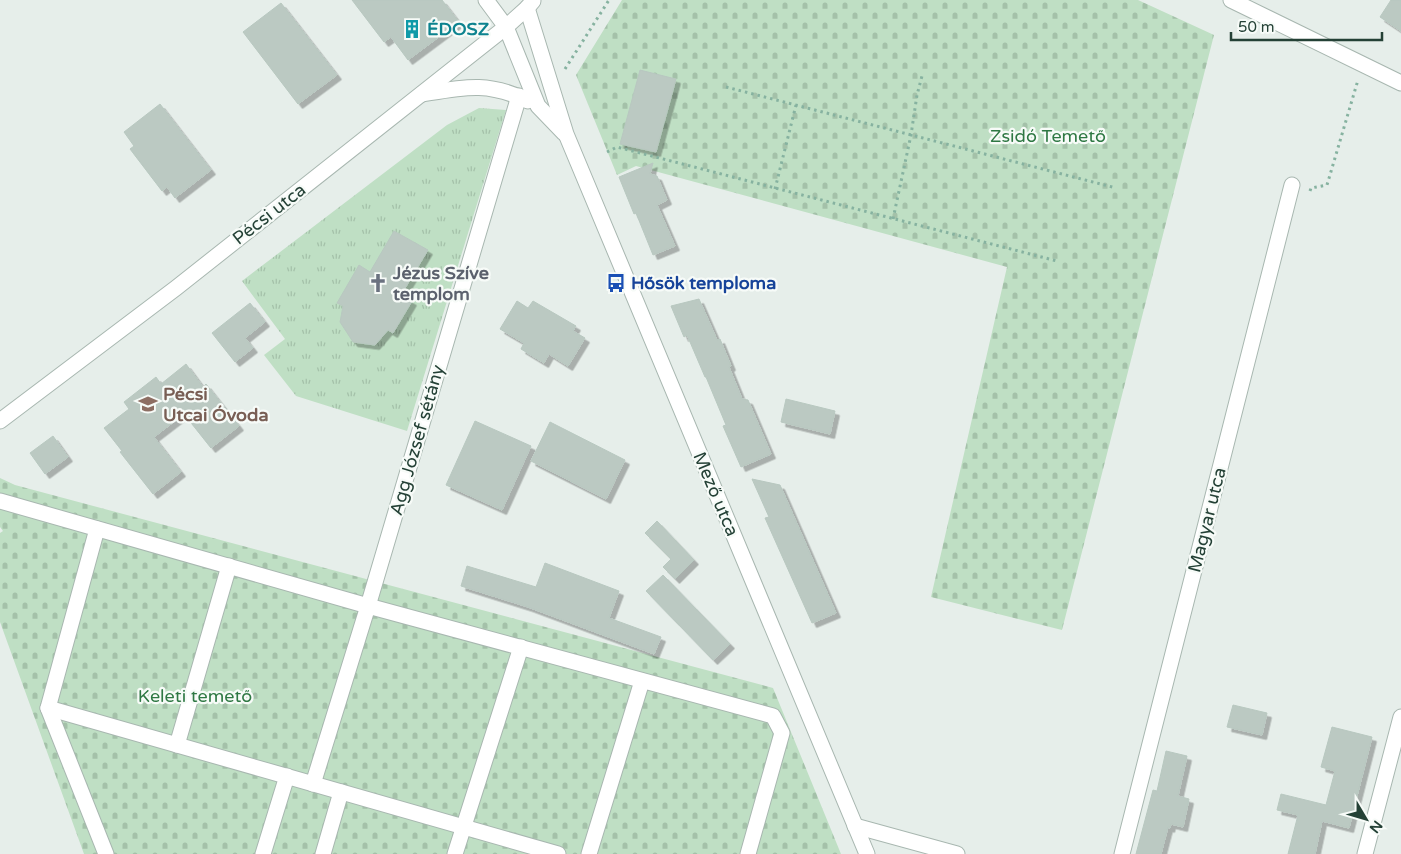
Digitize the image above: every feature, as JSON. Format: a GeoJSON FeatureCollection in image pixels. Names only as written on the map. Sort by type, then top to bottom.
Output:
{"type":"FeatureCollection","features":[{"type":"Feature","properties":{"kind":"street"},"geometry":{"type":"LineString","coordinates":[[486,0],[506,27],[538,106]]}},
{"type":"Feature","properties":{"kind":"street"},"geometry":{"type":"LineString","coordinates":[[1231,0],[1401,84]]}},
{"type":"Feature","properties":{"kind":"street","name":"Pécsi utca"},"geometry":{"type":"LineString","coordinates":[[0,420],[176,288],[506,27],[530,4]]}},
{"type":"Feature","properties":{"kind":"street","name":"Mező utca"},"geometry":{"type":"LineString","coordinates":[[530,4],[566,134],[867,854]]}},
{"type":"Feature","properties":{"kind":"street"},"geometry":{"type":"LineString","coordinates":[[421,94],[470,86],[494,88],[519,96],[538,106],[566,134]]}},
{"type":"Feature","properties":{"kind":"street","name":"Agg József sétány"},"geometry":{"type":"LineString","coordinates":[[313,784],[368,606],[519,96]]}},
{"type":"Feature","properties":{"kind":"street","name":"Magyar utca"},"geometry":{"type":"LineString","coordinates":[[1122,854],[1292,185]]}},
{"type":"Feature","properties":{"kind":"street"},"geometry":{"type":"LineString","coordinates":[[0,501],[368,606],[773,716],[782,733],[748,854]]}},
{"type":"Feature","properties":{"kind":"street"},"geometry":{"type":"LineString","coordinates":[[97,529],[48,708],[106,854]]}},
{"type":"Feature","properties":{"kind":"street"},"geometry":{"type":"LineString","coordinates":[[177,745],[229,566]]}},
{"type":"Feature","properties":{"kind":"street"},"geometry":{"type":"LineString","coordinates":[[454,854],[521,648]]}},
{"type":"Feature","properties":{"kind":"street"},"geometry":{"type":"LineString","coordinates":[[588,854],[642,681]]}},
{"type":"Feature","properties":{"kind":"street"},"geometry":{"type":"LineString","coordinates":[[48,708],[558,854]]}},
{"type":"Feature","properties":{"kind":"street"},"geometry":{"type":"LineString","coordinates":[[1365,854],[1401,717]]}},
{"type":"Feature","properties":{"kind":"street"},"geometry":{"type":"LineString","coordinates":[[263,854],[287,776]]}},
{"type":"Feature","properties":{"kind":"street"},"geometry":{"type":"LineString","coordinates":[[323,854],[341,792]]}},
{"type":"Feature","properties":{"kind":"street"},"geometry":{"type":"LineString","coordinates":[[855,826],[957,854]]}},
{"type":"Feature","properties":{"kind":"path"},"geometry":{"type":"LineString","coordinates":[[552,88],[609,0]]}},
{"type":"Feature","properties":{"kind":"path"},"geometry":{"type":"LineString","coordinates":[[1327,185],[1362,64]]}},
{"type":"Feature","properties":{"kind":"path"},"geometry":{"type":"LineString","coordinates":[[893,219],[922,76]]}},
{"type":"Feature","properties":{"kind":"path"},"geometry":{"type":"LineString","coordinates":[[726,87],[1116,188]]}},
{"type":"Feature","properties":{"kind":"path"},"geometry":{"type":"LineString","coordinates":[[775,189],[796,105]]}},
{"type":"Feature","properties":{"kind":"path"},"geometry":{"type":"LineString","coordinates":[[607,152],[617,147],[1057,261]]}},
{"type":"Feature","properties":{"kind":"green space","name":"Zsidó Temető"},"geometry":{"type":"Polygon","coordinates":[[[622,0],[1138,0],[1214,35],[1062,630],[931,597],[1007,267],[636,166],[617,175],[576,75],[622,0]]]}},
{"type":"Feature","properties":{"kind":"green space"},"geometry":{"type":"Polygon","coordinates":[[[479,108],[506,110],[407,431],[296,396],[264,355],[285,339],[242,281],[447,125],[479,108]]]}},
{"type":"Feature","properties":{"kind":"green space","name":"Keleti temető"},"geometry":{"type":"Polygon","coordinates":[[[0,478],[15,485],[773,688],[841,854],[84,854],[0,622],[0,533],[3,531],[0,527],[0,478]]]}},
{"type":"Feature","properties":{"kind":"building","name":"ÉDOSZ"},"geometry":{"type":"Polygon","coordinates":[[[352,0],[442,0],[459,22],[408,60],[391,37],[384,42],[352,0]]]}},
{"type":"Feature","properties":{"kind":"building"},"geometry":{"type":"Polygon","coordinates":[[[1391,0],[1401,0],[1401,31],[1380,17],[1391,0]]]}},
{"type":"Feature","properties":{"kind":"building"},"geometry":{"type":"Polygon","coordinates":[[[281,3],[337,75],[298,104],[243,32],[281,3]]]}},
{"type":"Feature","properties":{"kind":"building"},"geometry":{"type":"Polygon","coordinates":[[[640,70],[676,79],[656,152],[620,144],[640,70]]]}},
{"type":"Feature","properties":{"kind":"building"},"geometry":{"type":"Polygon","coordinates":[[[160,104],[211,170],[175,198],[167,187],[162,191],[130,149],[134,146],[124,132],[160,104]]]}},
{"type":"Feature","properties":{"kind":"building"},"geometry":{"type":"Polygon","coordinates":[[[653,163],[650,174],[657,176],[667,200],[657,205],[675,246],[653,255],[619,177],[653,163]]]}},
{"type":"Feature","properties":{"kind":"building","name":"Jézus Szíve templom"},"geometry":{"type":"Polygon","coordinates":[[[394,231],[428,250],[401,295],[412,301],[393,333],[388,330],[375,345],[353,342],[340,322],[343,306],[337,303],[359,265],[370,272],[394,231]]]}},
{"type":"Feature","properties":{"kind":"building"},"geometry":{"type":"Polygon","coordinates":[[[699,299],[717,340],[720,339],[742,399],[748,400],[771,454],[741,467],[723,426],[726,425],[706,377],[687,335],[684,337],[671,306],[699,299]]]}},
{"type":"Feature","properties":{"kind":"building"},"geometry":{"type":"Polygon","coordinates":[[[517,301],[528,308],[533,301],[576,326],[573,331],[585,338],[568,366],[549,354],[544,363],[521,349],[524,343],[500,329],[517,301]]]}},
{"type":"Feature","properties":{"kind":"building"},"geometry":{"type":"Polygon","coordinates":[[[250,303],[265,322],[245,338],[253,348],[235,362],[212,333],[250,303]]]}},
{"type":"Feature","properties":{"kind":"building"},"geometry":{"type":"Polygon","coordinates":[[[186,364],[203,387],[206,384],[239,426],[211,448],[184,414],[154,437],[181,472],[153,494],[104,428],[129,409],[124,402],[156,377],[161,384],[186,364]]]}},
{"type":"Feature","properties":{"kind":"building"},"geometry":{"type":"Polygon","coordinates":[[[786,399],[835,411],[830,434],[781,422],[786,399]]]}},
{"type":"Feature","properties":{"kind":"building"},"geometry":{"type":"Polygon","coordinates":[[[475,421],[531,446],[502,510],[446,485],[475,421]]]}},
{"type":"Feature","properties":{"kind":"building"},"geometry":{"type":"Polygon","coordinates":[[[550,422],[625,460],[606,499],[531,461],[550,422]]]}},
{"type":"Feature","properties":{"kind":"building"},"geometry":{"type":"Polygon","coordinates":[[[53,436],[68,457],[45,474],[30,453],[53,436]]]}},
{"type":"Feature","properties":{"kind":"building"},"geometry":{"type":"Polygon","coordinates":[[[752,479],[780,485],[836,613],[812,623],[765,518],[769,517],[752,479]]]}},
{"type":"Feature","properties":{"kind":"building"},"geometry":{"type":"Polygon","coordinates":[[[657,521],[694,560],[675,579],[663,567],[671,559],[645,533],[657,521]]]}},
{"type":"Feature","properties":{"kind":"building"},"geometry":{"type":"Polygon","coordinates":[[[545,563],[619,591],[609,618],[661,637],[654,654],[528,607],[461,586],[467,566],[536,587],[545,563]]]}},
{"type":"Feature","properties":{"kind":"building"},"geometry":{"type":"Polygon","coordinates":[[[663,575],[730,644],[713,660],[646,591],[663,575]]]}},
{"type":"Feature","properties":{"kind":"building"},"geometry":{"type":"Polygon","coordinates":[[[1233,705],[1267,713],[1262,735],[1227,727],[1233,705]]]}},
{"type":"Feature","properties":{"kind":"building"},"geometry":{"type":"Polygon","coordinates":[[[1332,727],[1372,737],[1349,828],[1322,821],[1315,854],[1288,854],[1298,815],[1277,810],[1281,794],[1326,805],[1335,771],[1321,767],[1332,727]]]}},
{"type":"Feature","properties":{"kind":"building"},"geometry":{"type":"Polygon","coordinates":[[[1166,751],[1187,756],[1178,796],[1189,799],[1183,827],[1171,824],[1170,828],[1168,827],[1161,854],[1136,854],[1153,790],[1157,791],[1166,751]]]}},
{"type":"Feature","properties":{"kind":"place","name":"ÉDOSZ"},"geometry":{"type":"Point","coordinates":[412,29]}},
{"type":"Feature","properties":{"kind":"place","name":"Jézus Szíve templom"},"geometry":{"type":"Point","coordinates":[378,283]}},
{"type":"Feature","properties":{"kind":"place","name":"Hősök temploma"},"geometry":{"type":"Point","coordinates":[616,283]}},
{"type":"Feature","properties":{"kind":"place","name":"Pécsi Utcai Óvoda"},"geometry":{"type":"Point","coordinates":[148,404]}}]}
